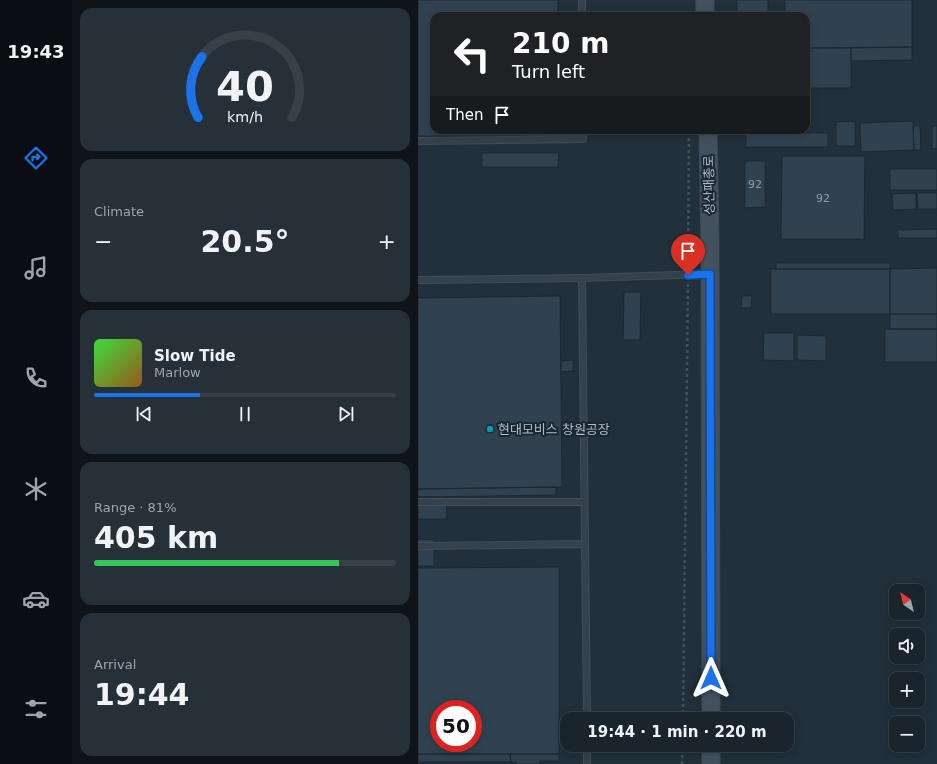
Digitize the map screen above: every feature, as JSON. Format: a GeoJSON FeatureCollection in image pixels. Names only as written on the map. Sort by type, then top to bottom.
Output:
{"type":"FeatureCollection","features":[{"type":"Feature","properties":{"kind":"main road"},"geometry":{"type":"LineString","coordinates":[[705,0],[705,12]]}},
{"type":"Feature","properties":{"kind":"main road","name":"성산패총로"},"geometry":{"type":"LineString","coordinates":[[708,134],[710,274],[711,712]]}},
{"type":"Feature","properties":{"kind":"main road"},"geometry":{"type":"LineString","coordinates":[[711,752],[711,764]]}},
{"type":"Feature","properties":{"kind":"lane"},"geometry":{"type":"LineString","coordinates":[[582,0],[582,12]]}},
{"type":"Feature","properties":{"kind":"lane"},"geometry":{"type":"LineString","coordinates":[[418,141],[583,139],[583,134]]}},
{"type":"Feature","properties":{"kind":"lane"},"geometry":{"type":"LineString","coordinates":[[418,280],[582,278],[710,274]]}},
{"type":"Feature","properties":{"kind":"lane"},"geometry":{"type":"LineString","coordinates":[[582,278],[587,712]]}},
{"type":"Feature","properties":{"kind":"lane"},"geometry":{"type":"LineString","coordinates":[[418,502],[584,502]]}},
{"type":"Feature","properties":{"kind":"lane"},"geometry":{"type":"LineString","coordinates":[[418,546],[585,544]]}},
{"type":"Feature","properties":{"kind":"lane"},"geometry":{"type":"LineString","coordinates":[[587,752],[587,764]]}},
{"type":"Feature","properties":{"kind":"path"},"geometry":{"type":"LineString","coordinates":[[683,712],[689,134]]}},
{"type":"Feature","properties":{"kind":"path"},"geometry":{"type":"LineString","coordinates":[[682,764],[683,752]]}},
{"type":"Feature","properties":{"kind":"building"},"geometry":{"type":"Polygon","coordinates":[[[418,0],[558,0],[558,12],[430,12],[430,134],[558,134],[558,136],[418,136],[418,0]]]}},
{"type":"Feature","properties":{"kind":"building"},"geometry":{"type":"Polygon","coordinates":[[[737,0],[768,0],[768,12],[737,12],[737,0]]]}},
{"type":"Feature","properties":{"kind":"building"},"geometry":{"type":"Polygon","coordinates":[[[785,0],[912,0],[912,47],[810,48],[810,12],[785,12],[785,0]]]}},
{"type":"Feature","properties":{"kind":"building"},"geometry":{"type":"Polygon","coordinates":[[[912,47],[912,60],[851,61],[851,48],[912,47]]]}},
{"type":"Feature","properties":{"kind":"building"},"geometry":{"type":"Polygon","coordinates":[[[810,48],[851,48],[851,88],[810,88],[810,48]]]}},
{"type":"Feature","properties":{"kind":"building"},"geometry":{"type":"Polygon","coordinates":[[[855,121],[855,146],[836,146],[836,122],[855,121]]]}},
{"type":"Feature","properties":{"kind":"building"},"geometry":{"type":"Polygon","coordinates":[[[913,121],[914,150],[861,152],[860,123],[913,121]]]}},
{"type":"Feature","properties":{"kind":"building"},"geometry":{"type":"Polygon","coordinates":[[[913,126],[920,126],[921,150],[914,150],[913,126]]]}},
{"type":"Feature","properties":{"kind":"building"},"geometry":{"type":"Polygon","coordinates":[[[932,126],[937,126],[937,149],[932,148],[932,126]]]}},
{"type":"Feature","properties":{"kind":"building"},"geometry":{"type":"Polygon","coordinates":[[[828,133],[828,147],[746,147],[746,134],[828,133]]]}},
{"type":"Feature","properties":{"kind":"building"},"geometry":{"type":"Polygon","coordinates":[[[482,153],[559,153],[558,167],[482,167],[482,153]]]}},
{"type":"Feature","properties":{"kind":"building"},"geometry":{"type":"Polygon","coordinates":[[[782,156],[865,156],[864,239],[781,239],[782,156]]]}},
{"type":"Feature","properties":{"kind":"building"},"geometry":{"type":"Polygon","coordinates":[[[745,161],[765,161],[765,207],[745,208],[745,161]]]}},
{"type":"Feature","properties":{"kind":"building"},"geometry":{"type":"Polygon","coordinates":[[[890,169],[937,169],[937,190],[890,190],[890,169]]]}},
{"type":"Feature","properties":{"kind":"building"},"geometry":{"type":"Polygon","coordinates":[[[916,193],[916,209],[893,210],[892,194],[916,193]]]}},
{"type":"Feature","properties":{"kind":"building"},"geometry":{"type":"Polygon","coordinates":[[[917,193],[937,193],[937,209],[918,209],[917,193]]]}},
{"type":"Feature","properties":{"kind":"building"},"geometry":{"type":"Polygon","coordinates":[[[937,229],[937,238],[898,238],[898,230],[937,229]]]}},
{"type":"Feature","properties":{"kind":"building"},"geometry":{"type":"Polygon","coordinates":[[[776,263],[890,263],[890,269],[776,269],[776,263]]]}},
{"type":"Feature","properties":{"kind":"building"},"geometry":{"type":"Polygon","coordinates":[[[937,268],[937,314],[890,314],[890,269],[937,268]]]}},
{"type":"Feature","properties":{"kind":"building"},"geometry":{"type":"Polygon","coordinates":[[[771,269],[890,269],[890,314],[771,314],[771,269]]]}},
{"type":"Feature","properties":{"kind":"building"},"geometry":{"type":"Polygon","coordinates":[[[624,292],[641,292],[640,340],[623,340],[624,292]]]}},
{"type":"Feature","properties":{"kind":"building","name":"현대모비스 창원공장"},"geometry":{"type":"Polygon","coordinates":[[[560,296],[562,487],[418,489],[418,298],[560,296]]]}},
{"type":"Feature","properties":{"kind":"building"},"geometry":{"type":"Polygon","coordinates":[[[742,296],[752,296],[751,308],[741,308],[742,296]]]}},
{"type":"Feature","properties":{"kind":"building"},"geometry":{"type":"Polygon","coordinates":[[[890,314],[937,314],[937,329],[890,329],[890,314]]]}},
{"type":"Feature","properties":{"kind":"building"},"geometry":{"type":"Polygon","coordinates":[[[885,329],[937,329],[937,362],[885,362],[885,329]]]}},
{"type":"Feature","properties":{"kind":"building"},"geometry":{"type":"Polygon","coordinates":[[[764,333],[794,333],[794,361],[763,360],[764,333]]]}},
{"type":"Feature","properties":{"kind":"building"},"geometry":{"type":"Polygon","coordinates":[[[797,335],[826,336],[826,361],[797,360],[797,335]]]}},
{"type":"Feature","properties":{"kind":"building"},"geometry":{"type":"Polygon","coordinates":[[[573,360],[573,371],[561,372],[561,361],[573,360]]]}},
{"type":"Feature","properties":{"kind":"building"},"geometry":{"type":"Polygon","coordinates":[[[556,487],[556,495],[418,497],[418,489],[556,487]]]}},
{"type":"Feature","properties":{"kind":"building"},"geometry":{"type":"Polygon","coordinates":[[[418,497],[446,497],[447,519],[418,519],[418,497]]]}},
{"type":"Feature","properties":{"kind":"building"},"geometry":{"type":"Polygon","coordinates":[[[418,539],[434,540],[434,566],[418,566],[418,539]]]}},
{"type":"Feature","properties":{"kind":"building"},"geometry":{"type":"Polygon","coordinates":[[[559,567],[559,754],[418,754],[418,568],[559,567]]]}},
{"type":"Feature","properties":{"kind":"building"},"geometry":{"type":"Polygon","coordinates":[[[418,754],[510,754],[511,762],[418,762],[418,754]]]}},
{"type":"Feature","properties":{"kind":"building"},"geometry":{"type":"Polygon","coordinates":[[[510,754],[559,754],[559,761],[540,761],[540,764],[516,764],[516,762],[511,762],[510,754]]]}},
{"type":"Feature","properties":{"kind":"place","name":"현대모비스 창원공장"},"geometry":{"type":"Point","coordinates":[490,429]}},
{"type":"Feature","properties":{"kind":"route"},"geometry":{"type":"LineString","coordinates":[[688,275],[710,274],[711,678]]}}]}
